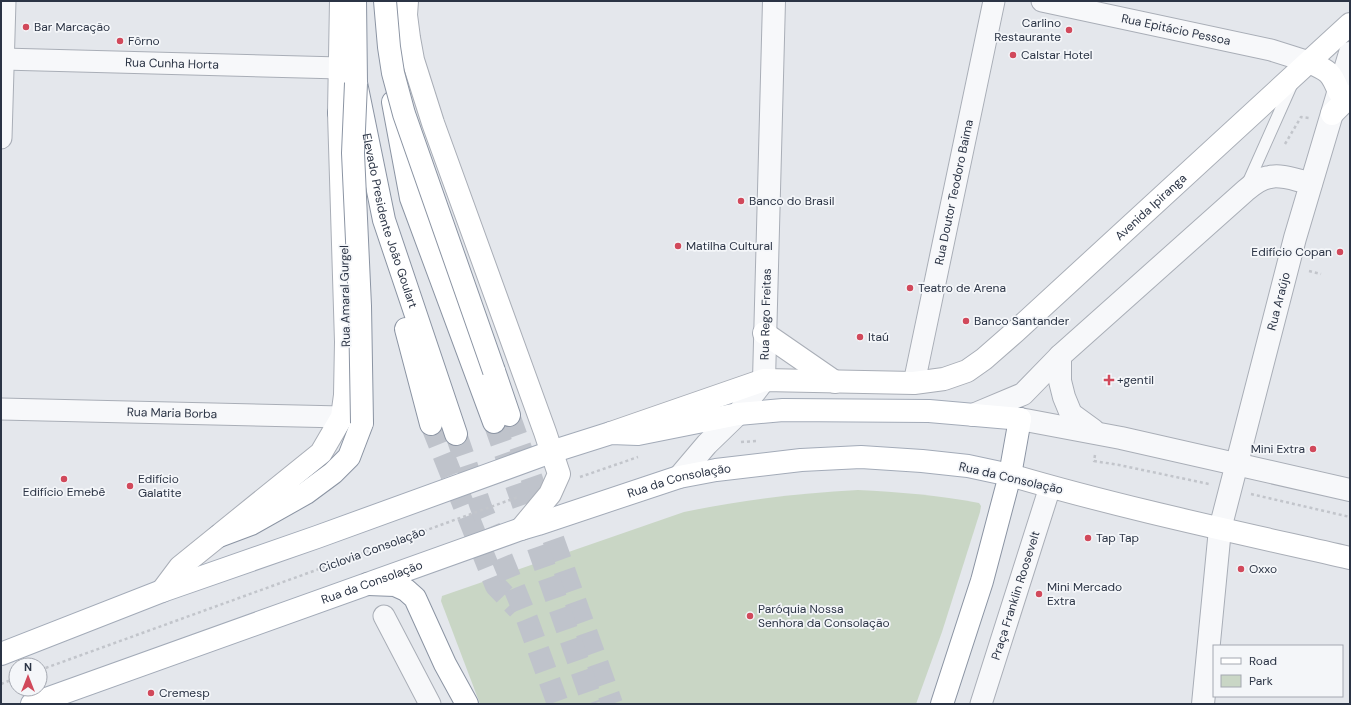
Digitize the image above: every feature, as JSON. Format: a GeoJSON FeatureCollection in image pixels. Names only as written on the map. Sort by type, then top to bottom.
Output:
{"type":"FeatureCollection","features":[{"type":"Feature","properties":{"kind":"main road","name":"Rua Amaral Gurgel"},"geometry":{"type":"LineString","coordinates":[[341,1],[339,113],[346,342],[345,395],[352,420]]}},
{"type":"Feature","properties":{"kind":"main road","name":"Elevado Presidente João Goulart"},"geometry":{"type":"LineString","coordinates":[[355,1],[356,83],[384,220],[456,434]]}},
{"type":"Feature","properties":{"kind":"main road"},"geometry":{"type":"LineString","coordinates":[[385,1],[389,47],[393,73],[404,114],[494,371],[502,419],[411,198],[392,94],[391,51],[392,26],[399,1]]}},
{"type":"Feature","properties":{"kind":"main road"},"geometry":{"type":"LineString","coordinates":[[407,1],[406,15],[409,38],[433,123],[559,474],[550,494],[521,529]]}},
{"type":"Feature","properties":{"kind":"main road","name":"Avenida Ipiranga"},"geometry":{"type":"LineString","coordinates":[[914,383],[944,379],[967,371],[984,359],[1350,24]]}},
{"type":"Feature","properties":{"kind":"main road"},"geometry":{"type":"LineString","coordinates":[[1303,68],[1323,68],[1330,74],[1344,94],[1332,114]]}},
{"type":"Feature","properties":{"kind":"main road"},"geometry":{"type":"LineString","coordinates":[[162,591],[180,567],[219,536],[251,524],[306,493],[333,473],[350,457],[360,306],[354,153],[356,83]]}},
{"type":"Feature","properties":{"kind":"main road"},"geometry":{"type":"LineString","coordinates":[[339,113],[360,153],[431,424]]}},
{"type":"Feature","properties":{"kind":"main road"},"geometry":{"type":"LineString","coordinates":[[764,333],[835,382]]}},
{"type":"Feature","properties":{"kind":"main road"},"geometry":{"type":"LineString","coordinates":[[1,654],[162,591],[318,537],[551,452],[611,433],[764,380],[914,383]]}},
{"type":"Feature","properties":{"kind":"main road"},"geometry":{"type":"LineString","coordinates":[[611,433],[638,434],[738,414],[783,410],[929,411],[1020,419],[1010,475],[982,581],[942,704]]}},
{"type":"Feature","properties":{"kind":"main road","name":"Rua da Consolação"},"geometry":{"type":"LineString","coordinates":[[32,704],[521,529],[679,477],[716,470],[801,460],[861,457],[968,466],[1010,475],[1050,487],[1220,529],[1350,558]]}},
{"type":"Feature","properties":{"kind":"main road"},"geometry":{"type":"LineString","coordinates":[[368,584],[395,585],[406,590],[415,598],[445,664],[467,704]]}},
{"type":"Feature","properties":{"kind":"street"},"geometry":{"type":"LineString","coordinates":[[1,138],[5,1]]}},
{"type":"Feature","properties":{"kind":"street","name":"Rua Rego Freitas"},"geometry":{"type":"LineString","coordinates":[[764,380],[764,333],[774,1]]}},
{"type":"Feature","properties":{"kind":"street","name":"Rua Doutor Teodoro Baima"},"geometry":{"type":"LineString","coordinates":[[914,383],[994,1]]}},
{"type":"Feature","properties":{"kind":"street","name":"Rua Epitácio Pessoa"},"geometry":{"type":"LineString","coordinates":[[1042,1],[1123,9],[1271,50],[1303,68]]}},
{"type":"Feature","properties":{"kind":"street"},"geometry":{"type":"LineString","coordinates":[[1344,94],[1350,53]]}},
{"type":"Feature","properties":{"kind":"street","name":"Rua Cunha Horta"},"geometry":{"type":"LineString","coordinates":[[3,59],[340,68]]}},
{"type":"Feature","properties":{"kind":"street","name":"Rua Araújo"},"geometry":{"type":"LineString","coordinates":[[1203,704],[1220,529],[1311,183],[1332,114]]}},
{"type":"Feature","properties":{"kind":"street"},"geometry":{"type":"LineString","coordinates":[[973,415],[1023,394],[1060,356],[1245,191],[1259,181],[1270,176],[1311,183]]}},
{"type":"Feature","properties":{"kind":"street"},"geometry":{"type":"LineString","coordinates":[[1060,356],[1060,382],[1071,414],[1099,434]]}},
{"type":"Feature","properties":{"kind":"street"},"geometry":{"type":"LineString","coordinates":[[679,477],[707,444],[738,414],[764,380]]}},
{"type":"Feature","properties":{"kind":"street","name":"Rua Maria Borba"},"geometry":{"type":"LineString","coordinates":[[1,409],[352,420]]}},
{"type":"Feature","properties":{"kind":"street"},"geometry":{"type":"LineString","coordinates":[[1020,419],[1099,434],[1350,490]]}},
{"type":"Feature","properties":{"kind":"street","name":"Praça Franklin Roosevelt"},"geometry":{"type":"LineString","coordinates":[[981,704],[1050,487]]}},
{"type":"Feature","properties":{"kind":"street"},"geometry":{"type":"LineString","coordinates":[[384,616],[430,704]]}},
{"type":"Feature","properties":{"kind":"lane"},"geometry":{"type":"LineString","coordinates":[[1245,191],[1303,68]]}},
{"type":"Feature","properties":{"kind":"path"},"geometry":{"type":"LineString","coordinates":[[1309,270],[1321,274]]}},
{"type":"Feature","properties":{"kind":"path","name":"Ciclovia Consolação"},"geometry":{"type":"LineString","coordinates":[[48,667],[555,483],[641,456]]}},
{"type":"Feature","properties":{"kind":"green space"},"geometry":{"type":"Polygon","coordinates":[[[858,490],[934,496],[979,503],[981,506],[942,632],[916,704],[480,704],[441,601],[442,596],[684,512],[770,498],[858,490]]]}},
{"type":"Feature","properties":{"kind":"tunnel"},"geometry":{"type":"LineString","coordinates":[[509,415],[612,704]]}},
{"type":"Feature","properties":{"kind":"tunnel"},"geometry":{"type":"LineString","coordinates":[[494,422],[593,704]]}},
{"type":"Feature","properties":{"kind":"tunnel"},"geometry":{"type":"LineString","coordinates":[[431,424],[496,586],[518,609]]}},
{"type":"Feature","properties":{"kind":"tunnel"},"geometry":{"type":"LineString","coordinates":[[456,434],[481,507],[527,619],[558,704]]}},
{"type":"Feature","properties":{"kind":"place","name":"Bar Marcação"},"geometry":{"type":"Point","coordinates":[26,27]}},
{"type":"Feature","properties":{"kind":"place","name":"Carlino Restaurante"},"geometry":{"type":"Point","coordinates":[1069,30]}},
{"type":"Feature","properties":{"kind":"place","name":"Fôrno"},"geometry":{"type":"Point","coordinates":[120,41]}},
{"type":"Feature","properties":{"kind":"place","name":"Calstar Hotel"},"geometry":{"type":"Point","coordinates":[1013,55]}},
{"type":"Feature","properties":{"kind":"place","name":"Banco do Brasil"},"geometry":{"type":"Point","coordinates":[741,201]}},
{"type":"Feature","properties":{"kind":"place","name":"Matilha Cultural"},"geometry":{"type":"Point","coordinates":[678,246]}},
{"type":"Feature","properties":{"kind":"place","name":"Edifício Copan"},"geometry":{"type":"Point","coordinates":[1340,252]}},
{"type":"Feature","properties":{"kind":"place","name":"Teatro de Arena"},"geometry":{"type":"Point","coordinates":[910,288]}},
{"type":"Feature","properties":{"kind":"place","name":"Banco Santander"},"geometry":{"type":"Point","coordinates":[966,321]}},
{"type":"Feature","properties":{"kind":"place","name":"Itaú"},"geometry":{"type":"Point","coordinates":[860,337]}},
{"type":"Feature","properties":{"kind":"place","name":"+gentil"},"geometry":{"type":"Point","coordinates":[1109,380]}},
{"type":"Feature","properties":{"kind":"place","name":"Mini Extra"},"geometry":{"type":"Point","coordinates":[1313,449]}},
{"type":"Feature","properties":{"kind":"place","name":"Edifício Emebê"},"geometry":{"type":"Point","coordinates":[64,479]}},
{"type":"Feature","properties":{"kind":"place","name":"Edifício Galatite"},"geometry":{"type":"Point","coordinates":[130,486]}},
{"type":"Feature","properties":{"kind":"place","name":"Tap Tap"},"geometry":{"type":"Point","coordinates":[1088,538]}},
{"type":"Feature","properties":{"kind":"place","name":"Oxxo"},"geometry":{"type":"Point","coordinates":[1241,569]}},
{"type":"Feature","properties":{"kind":"place","name":"Mini Mercado Extra"},"geometry":{"type":"Point","coordinates":[1039,594]}},
{"type":"Feature","properties":{"kind":"place","name":"Paróquia Nossa Senhora da Consolação"},"geometry":{"type":"Point","coordinates":[750,616]}},
{"type":"Feature","properties":{"kind":"place","name":"Cremesp"},"geometry":{"type":"Point","coordinates":[151,693]}}]}
